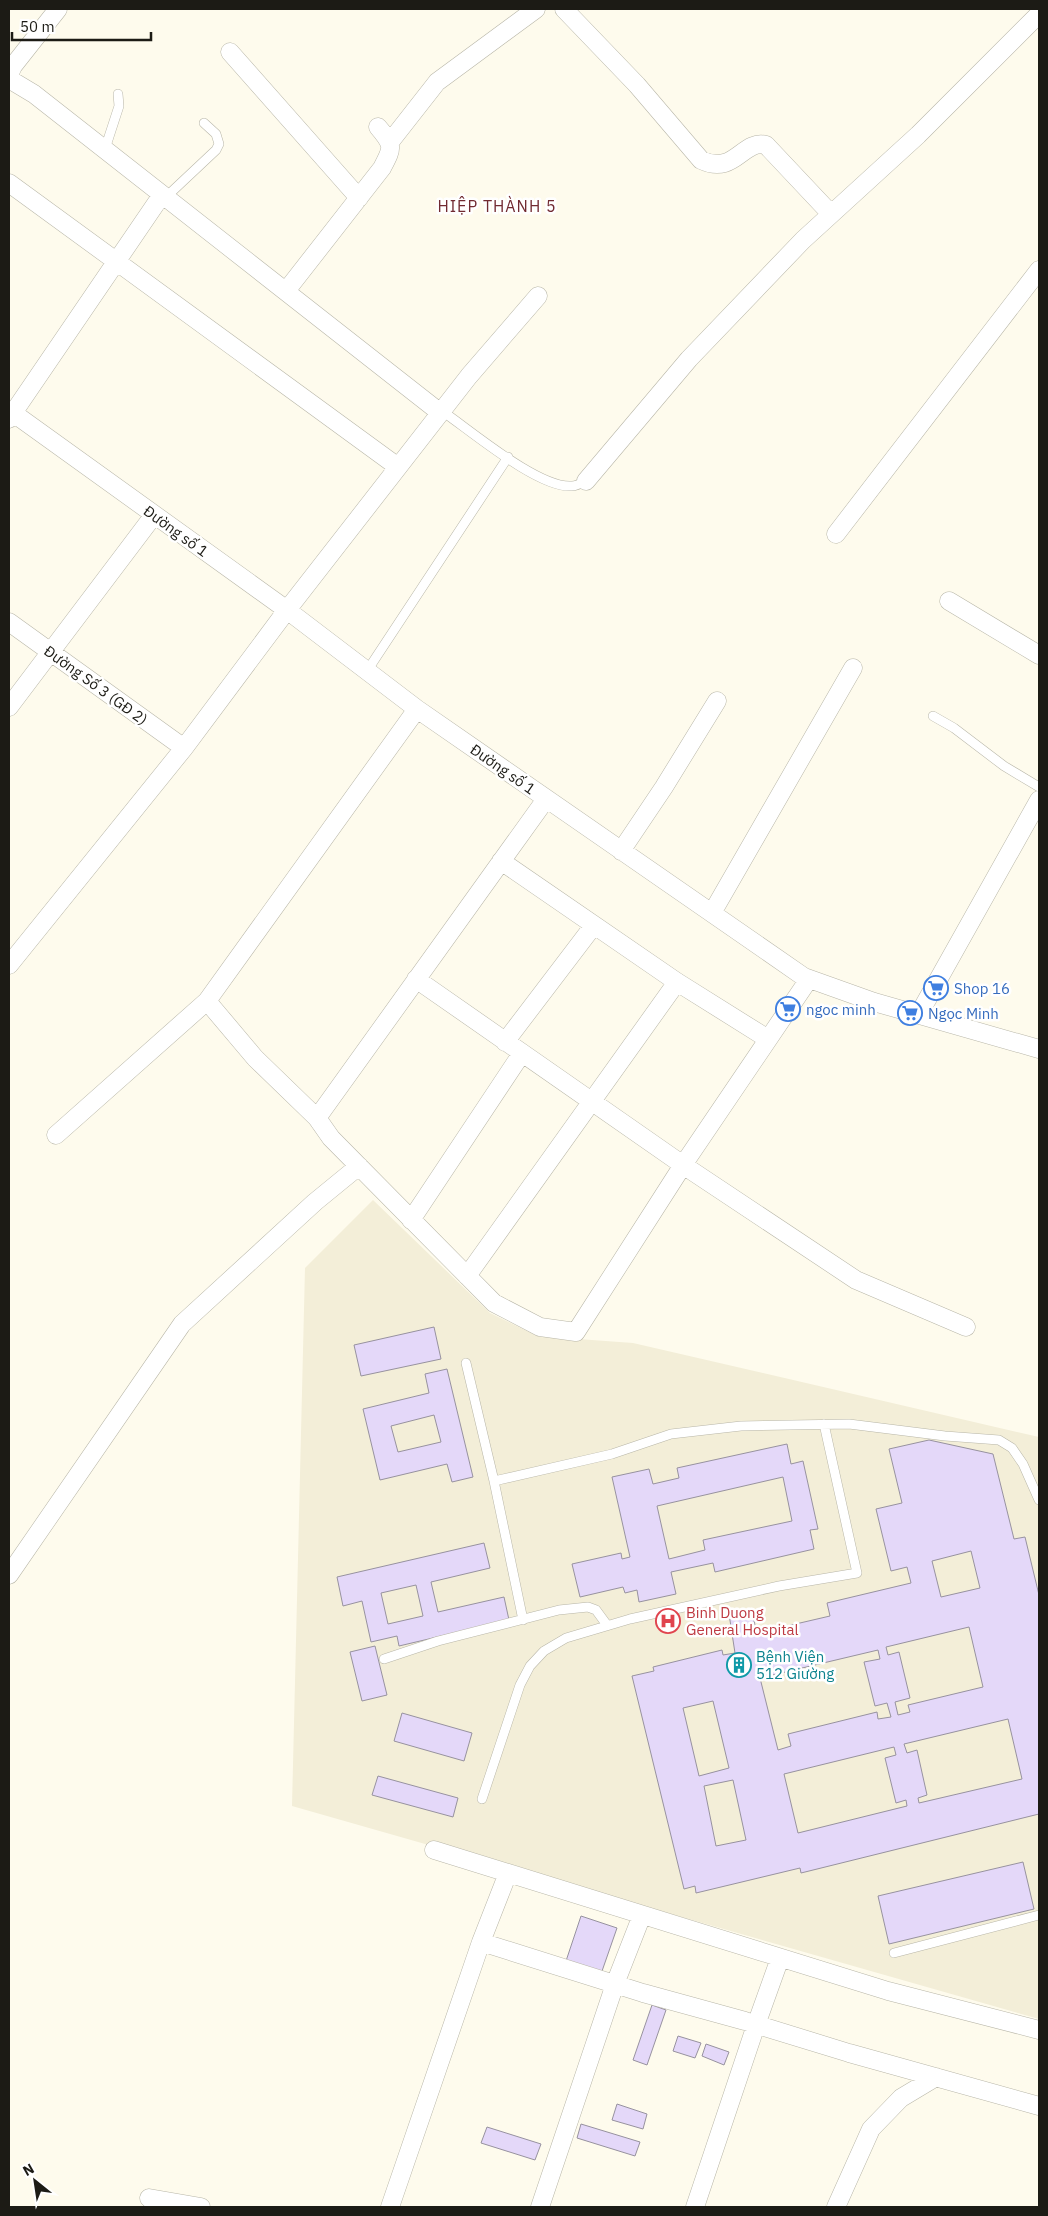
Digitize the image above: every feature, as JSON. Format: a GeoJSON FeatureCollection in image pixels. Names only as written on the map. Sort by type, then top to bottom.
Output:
{"type":"FeatureCollection","features":[{"type":"Feature","properties":{"kind":"street"},"geometry":{"type":"LineString","coordinates":[[9,75],[58,9]]}},
{"type":"Feature","properties":{"kind":"street"},"geometry":{"type":"LineString","coordinates":[[390,142],[437,82],[536,9]]}},
{"type":"Feature","properties":{"kind":"street"},"geometry":{"type":"LineString","coordinates":[[564,9],[637,85],[701,160],[712,165],[727,162],[752,146],[759,144],[766,146],[831,214]]}},
{"type":"Feature","properties":{"kind":"street"},"geometry":{"type":"LineString","coordinates":[[586,481],[689,359],[803,240],[918,135],[1039,14]]}},
{"type":"Feature","properties":{"kind":"street"},"geometry":{"type":"LineString","coordinates":[[230,52],[359,198]]}},
{"type":"Feature","properties":{"kind":"street"},"geometry":{"type":"LineString","coordinates":[[9,79],[34,94],[433,407],[442,411]]}},
{"type":"Feature","properties":{"kind":"street"},"geometry":{"type":"LineString","coordinates":[[286,291],[382,168],[392,149],[390,142],[378,127]]}},
{"type":"Feature","properties":{"kind":"street"},"geometry":{"type":"LineString","coordinates":[[9,183],[116,263],[398,467]]}},
{"type":"Feature","properties":{"kind":"street"},"geometry":{"type":"LineString","coordinates":[[10,414],[157,202],[166,197]]}},
{"type":"Feature","properties":{"kind":"street"},"geometry":{"type":"LineString","coordinates":[[836,534],[1039,270]]}},
{"type":"Feature","properties":{"kind":"street"},"geometry":{"type":"LineString","coordinates":[[9,965],[184,748],[287,610],[442,411],[538,296]]}},
{"type":"Feature","properties":{"kind":"street","name":"Đường số 1"},"geometry":{"type":"LineString","coordinates":[[10,414],[287,610],[417,709],[809,979],[874,1002],[1039,1049]]}},
{"type":"Feature","properties":{"kind":"street"},"geometry":{"type":"LineString","coordinates":[[9,707],[154,515]]}},
{"type":"Feature","properties":{"kind":"street"},"geometry":{"type":"LineString","coordinates":[[948,601],[1039,655]]}},
{"type":"Feature","properties":{"kind":"street","name":"Đường Số 3 (GĐ 2)"},"geometry":{"type":"LineString","coordinates":[[9,622],[184,748]]}},
{"type":"Feature","properties":{"kind":"street"},"geometry":{"type":"LineString","coordinates":[[712,913],[853,668]]}},
{"type":"Feature","properties":{"kind":"street"},"geometry":{"type":"LineString","coordinates":[[620,850],[664,787],[717,701]]}},
{"type":"Feature","properties":{"kind":"street"},"geometry":{"type":"LineString","coordinates":[[56,1135],[207,1001],[417,709]]}},
{"type":"Feature","properties":{"kind":"street"},"geometry":{"type":"LineString","coordinates":[[316,1118],[546,799]]}},
{"type":"Feature","properties":{"kind":"street"},"geometry":{"type":"LineString","coordinates":[[919,1014],[1039,800]]}},
{"type":"Feature","properties":{"kind":"street"},"geometry":{"type":"LineString","coordinates":[[502,861],[677,982],[768,1039]]}},
{"type":"Feature","properties":{"kind":"street"},"geometry":{"type":"LineString","coordinates":[[505,1042],[594,925]]}},
{"type":"Feature","properties":{"kind":"street"},"geometry":{"type":"LineString","coordinates":[[416,979],[592,1102],[856,1280],[966,1327]]}},
{"type":"Feature","properties":{"kind":"street"},"geometry":{"type":"LineString","coordinates":[[207,1001],[256,1058],[316,1118],[331,1138],[494,1302],[540,1327],[576,1332],[683,1164],[809,979]]}},
{"type":"Feature","properties":{"kind":"street"},"geometry":{"type":"LineString","coordinates":[[467,1276],[677,982]]}},
{"type":"Feature","properties":{"kind":"street"},"geometry":{"type":"LineString","coordinates":[[411,1220],[522,1053]]}},
{"type":"Feature","properties":{"kind":"street"},"geometry":{"type":"LineString","coordinates":[[9,1575],[182,1324],[315,1202],[359,1166]]}},
{"type":"Feature","properties":{"kind":"street"},"geometry":{"type":"LineString","coordinates":[[434,1850],[888,1991],[1039,2030]]}},
{"type":"Feature","properties":{"kind":"street"},"geometry":{"type":"LineString","coordinates":[[390,2207],[481,1942],[508,1873]]}},
{"type":"Feature","properties":{"kind":"street"},"geometry":{"type":"LineString","coordinates":[[540,2207],[615,1984],[642,1915]]}},
{"type":"Feature","properties":{"kind":"street"},"geometry":{"type":"LineString","coordinates":[[481,1942],[849,2054],[1039,2106]]}},
{"type":"Feature","properties":{"kind":"street"},"geometry":{"type":"LineString","coordinates":[[695,2207],[780,1958]]}},
{"type":"Feature","properties":{"kind":"street"},"geometry":{"type":"LineString","coordinates":[[836,2207],[871,2129],[902,2098],[936,2077]]}},
{"type":"Feature","properties":{"kind":"street"},"geometry":{"type":"LineString","coordinates":[[149,2198],[201,2207]]}},
{"type":"Feature","properties":{"kind":"lane"},"geometry":{"type":"LineString","coordinates":[[104,149],[119,106],[118,94]]}},
{"type":"Feature","properties":{"kind":"lane"},"geometry":{"type":"LineString","coordinates":[[166,197],[216,150],[219,144],[216,134],[204,123]]}},
{"type":"Feature","properties":{"kind":"lane"},"geometry":{"type":"LineString","coordinates":[[442,411],[536,476],[559,485],[573,486],[586,481]]}},
{"type":"Feature","properties":{"kind":"lane"},"geometry":{"type":"LineString","coordinates":[[367,671],[508,457]]}},
{"type":"Feature","properties":{"kind":"lane"},"geometry":{"type":"LineString","coordinates":[[933,716],[954,728],[1004,766],[1039,787]]}},
{"type":"Feature","properties":{"kind":"lane"},"geometry":{"type":"LineString","coordinates":[[466,1363],[494,1481],[523,1620]]}},
{"type":"Feature","properties":{"kind":"lane"},"geometry":{"type":"LineString","coordinates":[[482,1799],[520,1685],[530,1666],[544,1651],[566,1638],[607,1625],[779,1586],[857,1573],[824,1424]]}},
{"type":"Feature","properties":{"kind":"lane"},"geometry":{"type":"LineString","coordinates":[[494,1481],[612,1454],[671,1434],[741,1426],[849,1424],[945,1436],[999,1440],[1012,1448],[1023,1464],[1039,1500]]}},
{"type":"Feature","properties":{"kind":"lane"},"geometry":{"type":"LineString","coordinates":[[384,1660],[438,1641],[560,1610],[588,1607],[596,1610],[607,1625]]}},
{"type":"Feature","properties":{"kind":"lane"},"geometry":{"type":"LineString","coordinates":[[894,1952],[1039,1915]]}},
{"type":"Feature","properties":{"kind":"shaded area","name":"Binh Duong General Hospital"},"geometry":{"type":"Polygon","coordinates":[[[373,1200],[490,1313],[537,1336],[633,1343],[1039,1437],[1039,2019],[292,1806],[305,1268],[373,1200]]]}},
{"type":"Feature","properties":{"kind":"building"},"geometry":{"type":"Polygon","coordinates":[[[434,1327],[441,1359],[361,1376],[354,1345],[434,1327]]]}},
{"type":"Feature","properties":{"kind":"building"},"geometry":{"type":"Polygon","coordinates":[[[447,1369],[473,1477],[452,1482],[447,1464],[380,1480],[363,1409],[429,1393],[425,1374],[447,1369]],[[434,1415],[391,1426],[398,1452],[441,1442],[434,1415]]]}},
{"type":"Feature","properties":{"kind":"building","name":"Bệnh Viện 512 Giường"},"geometry":{"type":"Polygon","coordinates":[[[929,1440],[993,1454],[1014,1539],[1025,1537],[1039,1595],[1039,1814],[801,1873],[800,1868],[696,1893],[695,1886],[684,1889],[632,1676],[654,1671],[653,1667],[722,1650],[723,1655],[735,1653],[729,1614],[751,1609],[757,1633],[830,1616],[827,1603],[911,1583],[907,1567],[891,1571],[876,1509],[902,1503],[889,1449],[929,1440]],[[971,1551],[932,1561],[941,1597],[980,1588],[971,1551]],[[969,1627],[886,1647],[888,1655],[899,1652],[910,1698],[895,1702],[898,1715],[910,1712],[908,1705],[983,1687],[969,1627]],[[878,1650],[760,1678],[778,1750],[791,1746],[788,1734],[877,1712],[878,1719],[891,1717],[887,1703],[875,1706],[864,1662],[880,1659],[878,1650]],[[713,1701],[683,1708],[699,1776],[729,1768],[713,1701]],[[1008,1719],[904,1744],[907,1753],[917,1750],[927,1795],[918,1798],[919,1803],[1022,1779],[1008,1719]],[[894,1747],[784,1774],[798,1833],[907,1806],[906,1800],[896,1803],[885,1758],[896,1755],[894,1747]],[[733,1780],[704,1786],[716,1846],[746,1840],[733,1780]]]}},
{"type":"Feature","properties":{"kind":"building"},"geometry":{"type":"Polygon","coordinates":[[[787,1444],[791,1464],[803,1461],[818,1529],[810,1530],[814,1549],[715,1572],[713,1563],[671,1572],[676,1594],[639,1602],[637,1590],[625,1593],[623,1587],[580,1597],[572,1564],[621,1553],[622,1559],[630,1557],[612,1477],[649,1469],[653,1484],[679,1478],[677,1468],[787,1444]],[[783,1477],[657,1506],[669,1559],[705,1550],[703,1540],[792,1521],[783,1477]]]}},
{"type":"Feature","properties":{"kind":"building"},"geometry":{"type":"Polygon","coordinates":[[[484,1543],[490,1568],[431,1582],[438,1612],[504,1597],[509,1620],[399,1646],[397,1636],[371,1642],[362,1601],[343,1606],[337,1577],[484,1543]],[[416,1585],[381,1593],[388,1624],[423,1616],[416,1585]]]}},
{"type":"Feature","properties":{"kind":"building"},"geometry":{"type":"Polygon","coordinates":[[[375,1646],[387,1695],[362,1701],[350,1652],[375,1646]]]}},
{"type":"Feature","properties":{"kind":"building"},"geometry":{"type":"Polygon","coordinates":[[[402,1713],[472,1733],[464,1761],[394,1741],[402,1713]]]}},
{"type":"Feature","properties":{"kind":"building"},"geometry":{"type":"Polygon","coordinates":[[[378,1776],[458,1798],[453,1817],[372,1795],[378,1776]]]}},
{"type":"Feature","properties":{"kind":"building"},"geometry":{"type":"Polygon","coordinates":[[[1023,1862],[1034,1909],[889,1944],[878,1896],[1023,1862]]]}},
{"type":"Feature","properties":{"kind":"building"},"geometry":{"type":"Polygon","coordinates":[[[581,1916],[617,1928],[601,1974],[566,1961],[581,1916]]]}},
{"type":"Feature","properties":{"kind":"building"},"geometry":{"type":"Polygon","coordinates":[[[652,2005],[666,2010],[647,2065],[633,2060],[652,2005]]]}},
{"type":"Feature","properties":{"kind":"building"},"geometry":{"type":"Polygon","coordinates":[[[678,2036],[701,2043],[695,2058],[673,2051],[678,2036]]]}},
{"type":"Feature","properties":{"kind":"building"},"geometry":{"type":"Polygon","coordinates":[[[706,2044],[729,2052],[724,2065],[702,2056],[706,2044]]]}},
{"type":"Feature","properties":{"kind":"building"},"geometry":{"type":"Polygon","coordinates":[[[617,2104],[647,2114],[643,2129],[612,2120],[617,2104]]]}},
{"type":"Feature","properties":{"kind":"building"},"geometry":{"type":"Polygon","coordinates":[[[581,2124],[640,2142],[635,2156],[577,2138],[581,2124]]]}},
{"type":"Feature","properties":{"kind":"building"},"geometry":{"type":"Polygon","coordinates":[[[487,2127],[541,2144],[535,2160],[481,2143],[487,2127]]]}},
{"type":"Feature","properties":{"kind":"place","name":"Shop 16"},"geometry":{"type":"Point","coordinates":[936,988]}},
{"type":"Feature","properties":{"kind":"place","name":"ngoc minh"},"geometry":{"type":"Point","coordinates":[788,1009]}},
{"type":"Feature","properties":{"kind":"place","name":"Ngọc Minh"},"geometry":{"type":"Point","coordinates":[910,1013]}},
{"type":"Feature","properties":{"kind":"place","name":"Binh Duong General Hospital"},"geometry":{"type":"Point","coordinates":[668,1621]}},
{"type":"Feature","properties":{"kind":"place","name":"Bệnh Viện 512 Giường"},"geometry":{"type":"Point","coordinates":[739,1665]}},
{"type":"Feature","properties":{"kind":"district","name":"HIỆP THÀNH 5"},"geometry":{"type":"Point","coordinates":[497,206]}}]}
